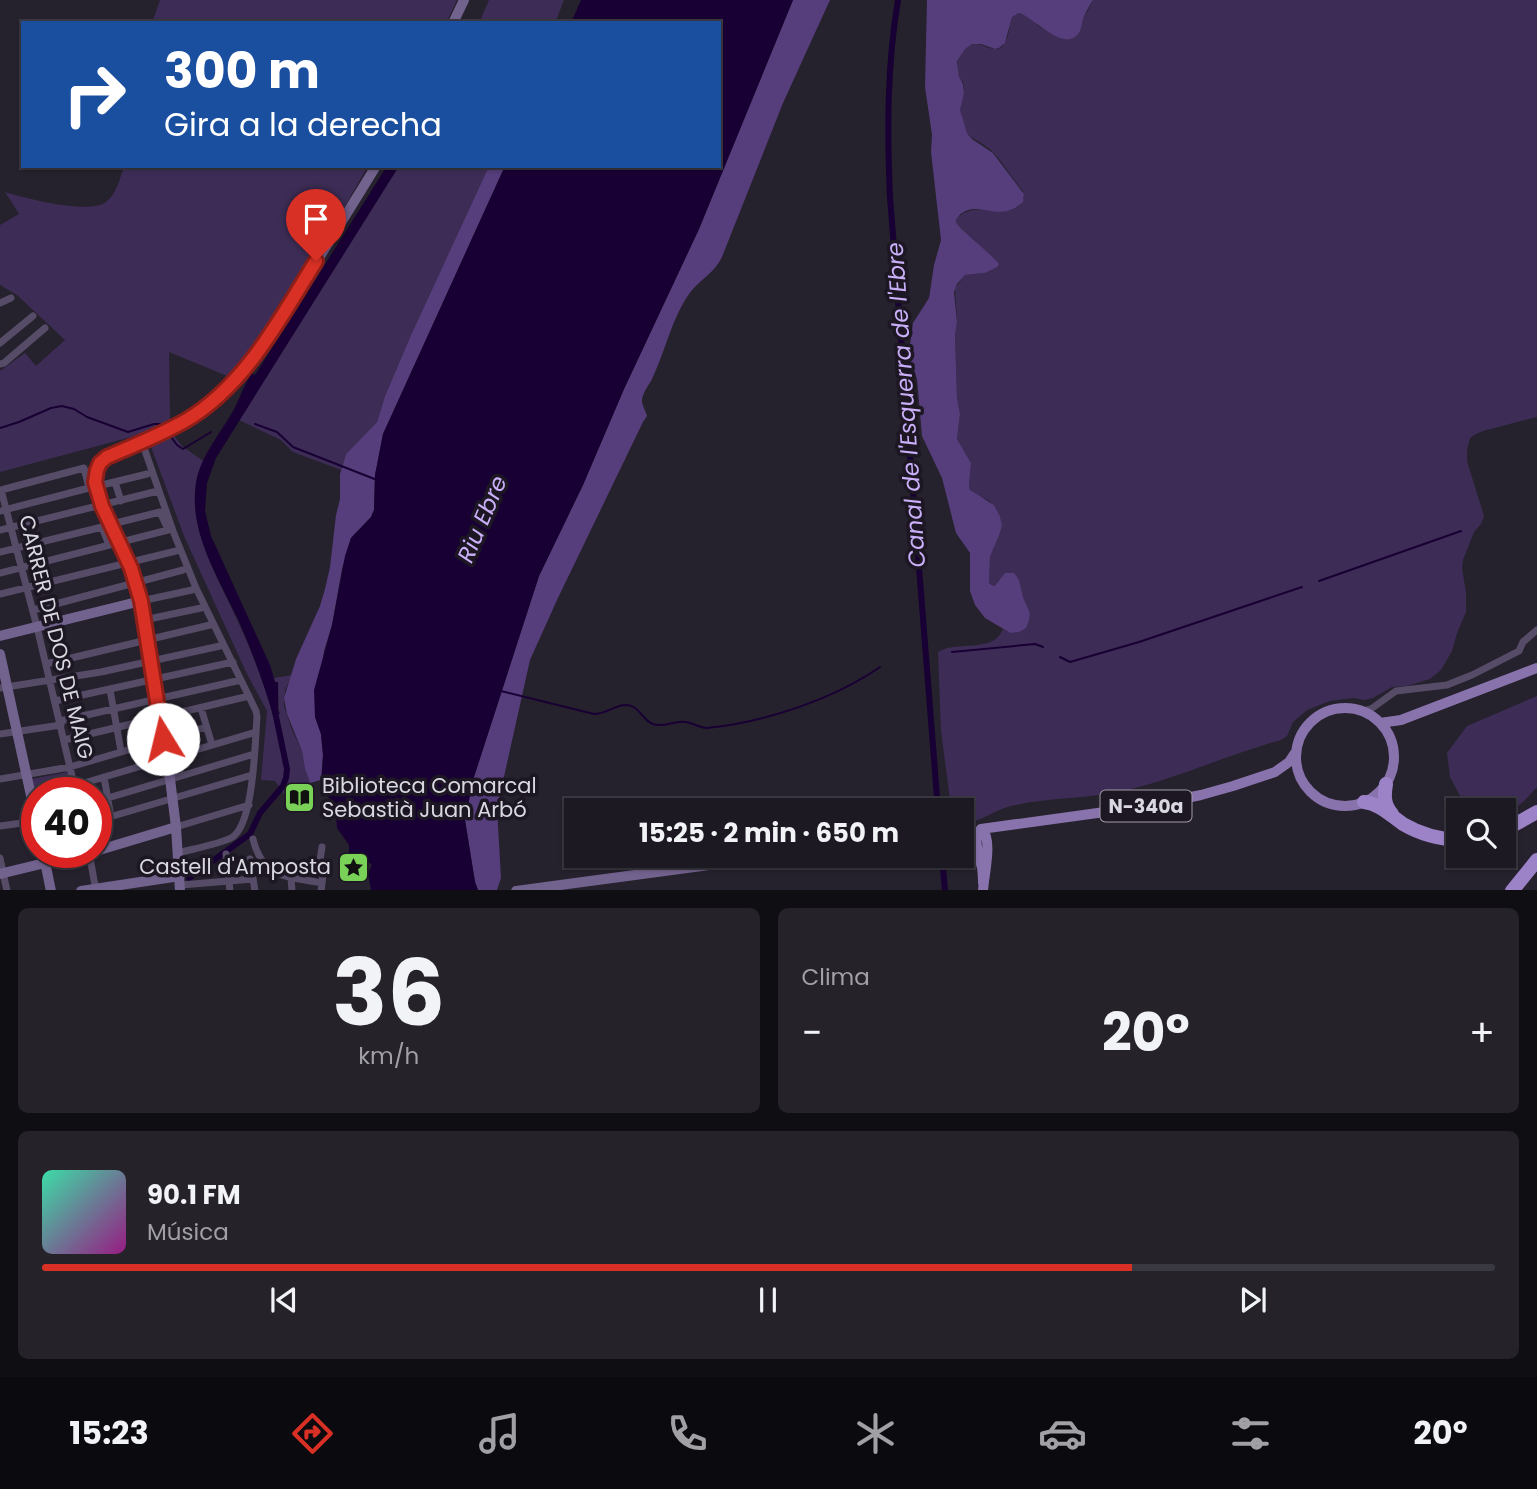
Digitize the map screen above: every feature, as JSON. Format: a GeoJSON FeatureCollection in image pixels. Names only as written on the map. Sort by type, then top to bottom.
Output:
{"type":"FeatureCollection","features":[{"type":"Feature","properties":{"kind":"highway"},"geometry":{"type":"LineString","coordinates":[[1386,784],[1384,797],[1395,818]]}},
{"type":"Feature","properties":{"kind":"highway"},"geometry":{"type":"LineString","coordinates":[[1364,802],[1373,804],[1420,832],[1446,838]]}},
{"type":"Feature","properties":{"kind":"highway"},"geometry":{"type":"LineString","coordinates":[[1522,821],[1537,807]]}},
{"type":"Feature","properties":{"kind":"highway"},"geometry":{"type":"LineString","coordinates":[[1516,824],[1537,812]]}},
{"type":"Feature","properties":{"kind":"highway"},"geometry":{"type":"LineString","coordinates":[[1513,890],[1537,860]]}},
{"type":"Feature","properties":{"kind":"highway"},"geometry":{"type":"LineString","coordinates":[[1525,890],[1537,875]]}},
{"type":"Feature","properties":{"kind":"main road"},"geometry":{"type":"LineString","coordinates":[[1379,722],[1401,720],[1537,667]]}},
{"type":"Feature","properties":{"kind":"main road"},"geometry":{"type":"LineString","coordinates":[[1338,708],[1363,711],[1379,722],[1391,741],[1394,753],[1393,766],[1386,784],[1376,795],[1364,802],[1340,806],[1325,802],[1312,794],[1299,775],[1295,753],[1300,735],[1307,725],[1315,717],[1338,708]]}},
{"type":"Feature","properties":{"kind":"main road"},"geometry":{"type":"LineString","coordinates":[[1391,741],[1401,720]]}},
{"type":"Feature","properties":{"kind":"main road","name":"N-340a"},"geometry":{"type":"LineString","coordinates":[[1275,772],[1289,762],[1295,753]]}},
{"type":"Feature","properties":{"kind":"main road","name":"N-340a"},"geometry":{"type":"LineString","coordinates":[[981,829],[1141,807],[1192,797],[1275,772],[1286,771],[1299,775]]}},
{"type":"Feature","properties":{"kind":"main road"},"geometry":{"type":"LineString","coordinates":[[976,842],[1015,824]]}},
{"type":"Feature","properties":{"kind":"main road"},"geometry":{"type":"LineString","coordinates":[[981,829],[977,833],[976,842],[983,887]]}},
{"type":"Feature","properties":{"kind":"street"},"geometry":{"type":"LineString","coordinates":[[454,21],[464,0]]}},
{"type":"Feature","properties":{"kind":"street"},"geometry":{"type":"LineString","coordinates":[[114,544],[95,482],[100,463],[107,457],[185,421],[233,383],[279,321],[375,168]]}},
{"type":"Feature","properties":{"kind":"street"},"geometry":{"type":"LineString","coordinates":[[0,303],[11,298]]}},
{"type":"Feature","properties":{"kind":"street"},"geometry":{"type":"LineString","coordinates":[[0,343],[33,316]]}},
{"type":"Feature","properties":{"kind":"street"},"geometry":{"type":"LineString","coordinates":[[0,364],[45,328]]}},
{"type":"Feature","properties":{"kind":"street"},"geometry":{"type":"LineString","coordinates":[[142,442],[170,528],[256,711],[249,805],[239,830],[231,838],[178,853]]}},
{"type":"Feature","properties":{"kind":"street"},"geometry":{"type":"LineString","coordinates":[[1,492],[84,468],[89,488],[3,510]]}},
{"type":"Feature","properties":{"kind":"street"},"geometry":{"type":"LineString","coordinates":[[102,485],[147,474]]}},
{"type":"Feature","properties":{"kind":"street"},"geometry":{"type":"LineString","coordinates":[[115,482],[121,501]]}},
{"type":"Feature","properties":{"kind":"street"},"geometry":{"type":"LineString","coordinates":[[0,530],[158,491]]}},
{"type":"Feature","properties":{"kind":"street","name":"CARRER DE DOS DE MAIG"},"geometry":{"type":"LineString","coordinates":[[1,492],[3,510],[17,548],[72,777]]}},
{"type":"Feature","properties":{"kind":"street"},"geometry":{"type":"LineString","coordinates":[[117,523],[160,512],[170,528]]}},
{"type":"Feature","properties":{"kind":"street"},"geometry":{"type":"LineString","coordinates":[[0,552],[102,527],[128,563],[141,601],[167,758],[180,884]]}},
{"type":"Feature","properties":{"kind":"street"},"geometry":{"type":"LineString","coordinates":[[0,573],[170,528]]}},
{"type":"Feature","properties":{"kind":"street"},"geometry":{"type":"LineString","coordinates":[[0,594],[176,551]]}},
{"type":"Feature","properties":{"kind":"street"},"geometry":{"type":"LineString","coordinates":[[33,610],[183,570]]}},
{"type":"Feature","properties":{"kind":"street"},"geometry":{"type":"LineString","coordinates":[[0,636],[192,590]]}},
{"type":"Feature","properties":{"kind":"street"},"geometry":{"type":"LineString","coordinates":[[144,620],[201,608]]}},
{"type":"Feature","properties":{"kind":"street"},"geometry":{"type":"LineString","coordinates":[[46,664],[210,625]]}},
{"type":"Feature","properties":{"kind":"street"},"geometry":{"type":"LineString","coordinates":[[1363,711],[1371,709],[1396,691],[1447,685],[1472,675],[1519,651],[1523,642],[1537,630]]}},
{"type":"Feature","properties":{"kind":"street"},"geometry":{"type":"LineString","coordinates":[[4,688],[102,672],[220,646]]}},
{"type":"Feature","properties":{"kind":"street"},"geometry":{"type":"LineString","coordinates":[[0,654],[4,688],[27,776]]}},
{"type":"Feature","properties":{"kind":"street"},"geometry":{"type":"LineString","coordinates":[[55,701],[233,662]]}},
{"type":"Feature","properties":{"kind":"street"},"geometry":{"type":"LineString","coordinates":[[102,672],[121,751]]}},
{"type":"Feature","properties":{"kind":"street"},"geometry":{"type":"LineString","coordinates":[[0,734],[60,723],[241,680]]}},
{"type":"Feature","properties":{"kind":"street"},"geometry":{"type":"LineString","coordinates":[[64,740],[249,696]]}},
{"type":"Feature","properties":{"kind":"street"},"geometry":{"type":"LineString","coordinates":[[1379,722],[1378,712],[1384,699]]}},
{"type":"Feature","properties":{"kind":"street"},"geometry":{"type":"LineString","coordinates":[[201,708],[212,745]]}},
{"type":"Feature","properties":{"kind":"street"},"geometry":{"type":"LineString","coordinates":[[0,779],[70,767],[206,727]]}},
{"type":"Feature","properties":{"kind":"street"},"geometry":{"type":"LineString","coordinates":[[104,777],[256,732]]}},
{"type":"Feature","properties":{"kind":"street"},"geometry":{"type":"LineString","coordinates":[[112,797],[254,754]]}},
{"type":"Feature","properties":{"kind":"street"},"geometry":{"type":"LineString","coordinates":[[112,817],[252,775]]}},
{"type":"Feature","properties":{"kind":"street"},"geometry":{"type":"LineString","coordinates":[[112,845],[249,805]]}},
{"type":"Feature","properties":{"kind":"street"},"geometry":{"type":"LineString","coordinates":[[0,826],[21,824]]}},
{"type":"Feature","properties":{"kind":"street","name":"N-340a"},"geometry":{"type":"LineString","coordinates":[[976,842],[981,829]]}},
{"type":"Feature","properties":{"kind":"street"},"geometry":{"type":"LineString","coordinates":[[253,839],[259,859],[264,865],[276,873],[322,887],[324,868],[319,867],[322,847]]}},
{"type":"Feature","properties":{"kind":"street"},"geometry":{"type":"LineString","coordinates":[[226,854],[230,890]]}},
{"type":"Feature","properties":{"kind":"street"},"geometry":{"type":"LineString","coordinates":[[0,859],[2,874],[21,867]]}},
{"type":"Feature","properties":{"kind":"street"},"geometry":{"type":"LineString","coordinates":[[250,859],[255,890]]}},
{"type":"Feature","properties":{"kind":"street"},"geometry":{"type":"LineString","coordinates":[[46,868],[51,890]]}},
{"type":"Feature","properties":{"kind":"street"},"geometry":{"type":"LineString","coordinates":[[92,868],[96,890],[253,879]]}},
{"type":"Feature","properties":{"kind":"street"},"geometry":{"type":"LineString","coordinates":[[523,890],[687,868]]}},
{"type":"Feature","properties":{"kind":"street"},"geometry":{"type":"LineString","coordinates":[[290,877],[292,890]]}},
{"type":"Feature","properties":{"kind":"shaded area"},"geometry":{"type":"Polygon","coordinates":[[[160,0],[457,0],[447,21],[153,21],[160,0]]]}},
{"type":"Feature","properties":{"kind":"shaded area"},"geometry":{"type":"Polygon","coordinates":[[[489,0],[564,0],[556,21],[480,21],[489,0]]]}},
{"type":"Feature","properties":{"kind":"shaded area"},"geometry":{"type":"Polygon","coordinates":[[[793,0],[830,0],[783,103],[722,257],[689,294],[677,315],[643,396],[642,403],[647,416],[530,660],[497,808],[501,878],[497,890],[478,890],[465,820],[473,780],[539,576],[699,229],[793,0]]]}},
{"type":"Feature","properties":{"kind":"shaded area"},"geometry":{"type":"Polygon","coordinates":[[[927,0],[1093,0],[1081,30],[1074,38],[1067,39],[1050,33],[1019,13],[1012,17],[1005,43],[999,48],[972,44],[965,49],[957,62],[964,93],[960,110],[967,133],[993,153],[1024,194],[1023,202],[1007,211],[976,209],[958,217],[958,225],[999,264],[985,273],[965,275],[954,292],[957,322],[957,397],[960,414],[957,439],[971,463],[970,490],[994,505],[1000,516],[1002,525],[990,557],[989,583],[995,586],[1005,573],[1014,573],[1019,580],[1030,613],[1026,628],[1019,632],[1010,633],[985,618],[975,605],[970,591],[970,553],[956,533],[942,478],[922,436],[917,379],[911,361],[913,323],[929,298],[941,240],[925,87],[927,0]]]}},
{"type":"Feature","properties":{"kind":"shaded area"},"geometry":{"type":"Polygon","coordinates":[[[1093,0],[1537,0],[1537,417],[1483,431],[1470,438],[1467,461],[1484,516],[1474,532],[1463,560],[1466,612],[1452,651],[1441,670],[1430,679],[1407,686],[1392,687],[1365,700],[1353,698],[1330,701],[1307,710],[1293,722],[1287,736],[1281,740],[1147,785],[1114,793],[1011,806],[974,821],[974,798],[949,798],[941,731],[938,652],[983,644],[998,637],[1003,629],[1010,633],[1030,613],[1021,593],[1019,580],[995,586],[989,583],[990,557],[1002,525],[1000,516],[994,505],[970,490],[971,463],[957,439],[960,414],[957,397],[955,288],[965,275],[985,273],[997,261],[956,223],[957,218],[965,212],[1011,210],[1019,206],[1024,198],[1023,191],[997,157],[965,129],[960,110],[964,87],[957,65],[961,54],[970,45],[978,44],[993,49],[1001,47],[1006,40],[1012,17],[1019,13],[1058,37],[1081,30],[1093,0]]]}},
{"type":"Feature","properties":{"kind":"shaded area"},"geometry":{"type":"Polygon","coordinates":[[[123,168],[367,168],[334,225],[232,378],[169,352],[170,421],[146,433],[0,472],[0,371],[25,353],[36,366],[65,340],[17,295],[0,285],[0,225],[19,214],[5,192],[58,204],[87,207],[107,201],[118,185],[123,168]]]}},
{"type":"Feature","properties":{"kind":"shaded area"},"geometry":{"type":"Polygon","coordinates":[[[398,168],[488,168],[411,335],[377,422],[346,454],[341,470],[293,452],[281,440],[239,420],[398,168]]]}},
{"type":"Feature","properties":{"kind":"shaded area"},"geometry":{"type":"Polygon","coordinates":[[[488,168],[504,168],[383,434],[375,475],[374,510],[371,517],[351,538],[324,651],[315,717],[321,734],[323,755],[321,780],[310,783],[284,698],[296,659],[325,589],[340,499],[340,474],[346,454],[377,422],[411,335],[488,168]]]}},
{"type":"Feature","properties":{"kind":"shaded area"},"geometry":{"type":"Polygon","coordinates":[[[171,432],[182,446],[203,461],[196,482],[195,503],[203,545],[254,658],[273,715],[279,713],[278,683],[275,683],[274,678],[292,675],[285,690],[284,706],[302,751],[310,783],[286,797],[275,781],[261,780],[267,711],[247,674],[184,536],[150,444],[171,432]]]}},
{"type":"Feature","properties":{"kind":"shaded area"},"geometry":{"type":"Polygon","coordinates":[[[1537,696],[1537,787],[1516,808],[1516,798],[1462,798],[1459,794],[1450,777],[1447,753],[1467,726],[1537,696]]]}},
{"type":"Feature","properties":{"kind":"shaded area"},"geometry":{"type":"Polygon","coordinates":[[[68,772],[69,777],[42,777],[68,772]]]}},
{"type":"Feature","properties":{"kind":"water","name":"Riu Ebre"},"geometry":{"type":"Polygon","coordinates":[[[581,0],[793,0],[699,229],[539,576],[473,780],[465,820],[478,890],[371,890],[368,874],[372,864],[349,858],[349,845],[337,828],[335,804],[321,790],[323,755],[321,734],[315,717],[314,690],[332,625],[351,538],[371,517],[374,510],[375,475],[383,434],[504,168],[721,168],[721,21],[572,21],[581,0]]]}},
{"type":"Feature","properties":{"kind":"water"},"geometry":{"type":"Polygon","coordinates":[[[386,168],[398,168],[216,458],[207,483],[205,511],[211,536],[270,665],[275,682],[278,682],[280,714],[273,715],[240,624],[207,556],[195,502],[198,473],[206,455],[252,373],[255,375],[386,168]]]}},
{"type":"Feature","properties":{"kind":"waterway","name":"Canal de l'Esquerra de l'Ebre"},"geometry":{"type":"LineString","coordinates":[[898,0],[889,98],[890,197],[937,798]]}},
{"type":"Feature","properties":{"kind":"waterway"},"geometry":{"type":"LineString","coordinates":[[0,428],[62,406],[128,432],[154,424],[163,426]]}},
{"type":"Feature","properties":{"kind":"waterway"},"geometry":{"type":"LineString","coordinates":[[255,424],[277,432],[293,447],[377,480]]}},
{"type":"Feature","properties":{"kind":"waterway"},"geometry":{"type":"LineString","coordinates":[[169,434],[183,449],[211,432]]}},
{"type":"Feature","properties":{"kind":"waterway"},"geometry":{"type":"LineString","coordinates":[[1319,581],[1461,531]]}},
{"type":"Feature","properties":{"kind":"waterway"},"geometry":{"type":"LineString","coordinates":[[1060,657],[1070,662],[1139,642],[1302,587]]}},
{"type":"Feature","properties":{"kind":"waterway"},"geometry":{"type":"LineString","coordinates":[[952,652],[1035,644],[1043,647]]}},
{"type":"Feature","properties":{"kind":"waterway"},"geometry":{"type":"LineString","coordinates":[[501,691],[594,714],[622,705],[630,706],[653,724],[682,722],[707,728],[752,721],[797,708],[841,690],[880,667]]}},
{"type":"Feature","properties":{"kind":"waterway"},"geometry":{"type":"LineString","coordinates":[[189,878],[250,834],[260,813],[283,786],[287,769],[274,707]]}},
{"type":"Feature","properties":{"kind":"waterway","name":"Canal de l'Esquerra de l'Ebre"},"geometry":{"type":"LineString","coordinates":[[943,868],[945,890]]}},
{"type":"Feature","properties":{"kind":"place","name":"Biblioteca Comarcal Sebastià Juan Arbó"},"geometry":{"type":"Point","coordinates":[299,798]}},
{"type":"Feature","properties":{"kind":"place","name":"Castell d'Amposta"},"geometry":{"type":"Point","coordinates":[354,867]}},
{"type":"Feature","properties":{"kind":"route"},"geometry":{"type":"LineString","coordinates":[[163,739],[141,601],[131,568],[102,506],[95,475],[100,463],[107,457],[185,421],[233,383],[258,352],[316,261]]}}]}
